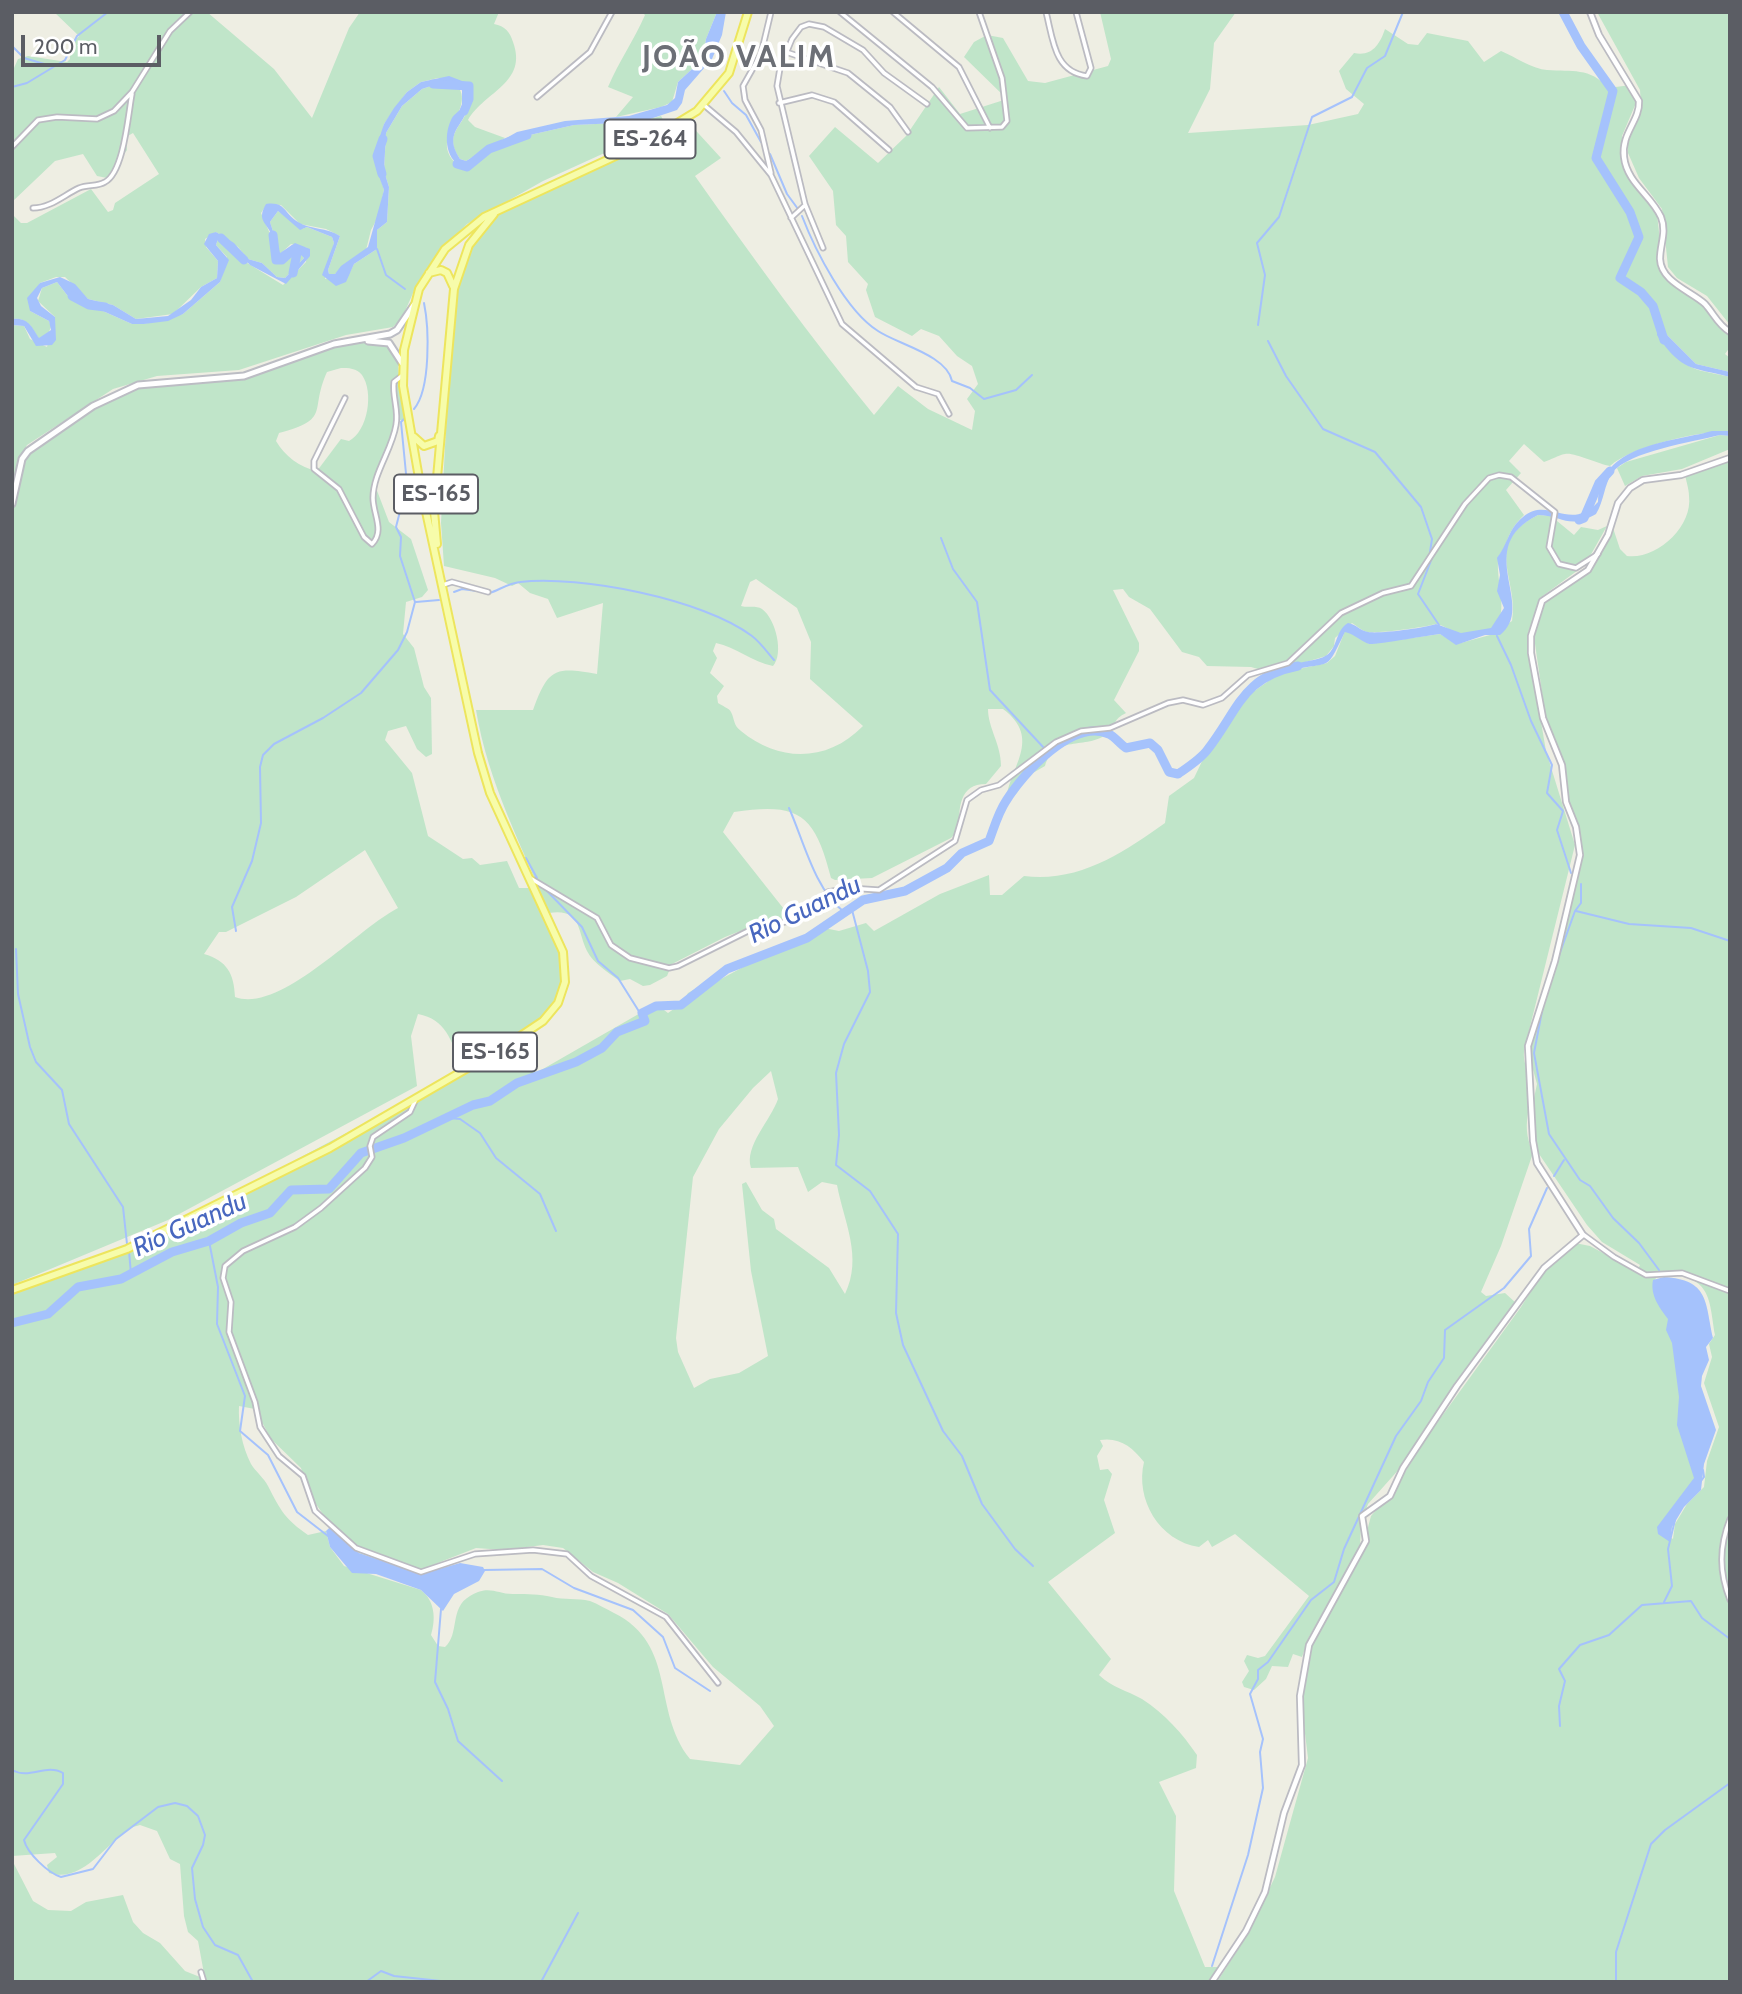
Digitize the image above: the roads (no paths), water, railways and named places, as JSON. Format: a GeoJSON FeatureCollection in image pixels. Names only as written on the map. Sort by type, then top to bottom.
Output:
{"type":"FeatureCollection","features":[{"type":"Feature","properties":{"kind":"main road","name":"ES-264"},"geometry":{"type":"LineString","coordinates":[[414,437],[403,365],[414,305],[427,274],[445,249],[497,209],[648,141],[704,105],[730,73],[748,12]]}},
{"type":"Feature","properties":{"kind":"main road","name":"ES-264"},"geometry":{"type":"LineString","coordinates":[[443,421],[454,289],[469,245],[497,209]]}},
{"type":"Feature","properties":{"kind":"main road"},"geometry":{"type":"LineString","coordinates":[[427,274],[436,270],[447,273],[454,289]]}},
{"type":"Feature","properties":{"kind":"main road"},"geometry":{"type":"LineString","coordinates":[[12,504],[22,459],[28,451],[116,394],[158,381],[244,376],[334,344],[390,334],[397,330],[414,305]]}},
{"type":"Feature","properties":{"kind":"main road"},"geometry":{"type":"LineString","coordinates":[[334,344],[380,340],[395,348],[403,365]]}},
{"type":"Feature","properties":{"kind":"main road"},"geometry":{"type":"LineString","coordinates":[[414,437],[424,446],[434,445],[443,421]]}},
{"type":"Feature","properties":{"kind":"main road","name":"ES-165"},"geometry":{"type":"LineString","coordinates":[[439,567],[434,510],[443,421]]}},
{"type":"Feature","properties":{"kind":"main road","name":"ES-165"},"geometry":{"type":"LineString","coordinates":[[12,1290],[127,1249],[330,1148],[504,1047],[543,1021],[558,1003],[565,982],[563,952],[490,793],[471,722],[420,484],[414,437]]}},
{"type":"Feature","properties":{"kind":"street"},"geometry":{"type":"LineString","coordinates":[[12,147],[38,120],[104,117],[132,92],[170,31],[190,12]]}},
{"type":"Feature","properties":{"kind":"street"},"geometry":{"type":"LineString","coordinates":[[537,97],[590,52],[612,12]]}},
{"type":"Feature","properties":{"kind":"street"},"geometry":{"type":"LineString","coordinates":[[771,12],[761,54],[743,86],[745,100],[761,130],[771,175],[837,317],[919,390],[938,394],[949,414]]}},
{"type":"Feature","properties":{"kind":"street"},"geometry":{"type":"LineString","coordinates":[[839,12],[932,87],[967,128],[1002,127],[1007,122],[1002,78],[979,12]]}},
{"type":"Feature","properties":{"kind":"street"},"geometry":{"type":"LineString","coordinates":[[893,12],[959,67],[990,128]]}},
{"type":"Feature","properties":{"kind":"street"},"geometry":{"type":"LineString","coordinates":[[1046,12],[1060,63],[1072,72],[1087,76],[1091,68],[1076,12]]}},
{"type":"Feature","properties":{"kind":"street"},"geometry":{"type":"LineString","coordinates":[[1590,12],[1599,35],[1639,101],[1637,113],[1627,131],[1625,161],[1640,191],[1661,217],[1664,228],[1660,261],[1663,270],[1675,283],[1699,299],[1730,332]]}},
{"type":"Feature","properties":{"kind":"street"},"geometry":{"type":"LineString","coordinates":[[823,248],[805,204],[779,103],[778,79],[786,52],[803,25],[824,27],[863,50],[884,73],[928,104]]}},
{"type":"Feature","properties":{"kind":"street"},"geometry":{"type":"LineString","coordinates":[[786,52],[848,73],[890,107],[908,132]]}},
{"type":"Feature","properties":{"kind":"street"},"geometry":{"type":"LineString","coordinates":[[33,208],[53,202],[79,188],[104,183],[114,175],[132,92]]}},
{"type":"Feature","properties":{"kind":"street"},"geometry":{"type":"LineString","coordinates":[[779,103],[812,95],[826,99],[841,106],[889,150]]}},
{"type":"Feature","properties":{"kind":"street"},"geometry":{"type":"LineString","coordinates":[[704,105],[736,132],[771,175]]}},
{"type":"Feature","properties":{"kind":"street"},"geometry":{"type":"LineString","coordinates":[[791,218],[801,212],[805,204]]}},
{"type":"Feature","properties":{"kind":"street"},"geometry":{"type":"LineString","coordinates":[[345,398],[314,461],[314,468],[339,489],[364,537],[372,544],[379,533],[373,495],[377,477],[390,454],[396,425],[394,382],[403,375]]}},
{"type":"Feature","properties":{"kind":"street"},"geometry":{"type":"LineString","coordinates":[[1730,458],[1681,475],[1637,482],[1618,503],[1598,554],[1583,575],[1542,601],[1533,623],[1530,645],[1543,718],[1562,765],[1566,802],[1576,827],[1580,855],[1555,961],[1528,1046],[1533,1140],[1537,1163],[1583,1235],[1646,1275],[1682,1273],[1730,1291]]}},
{"type":"Feature","properties":{"kind":"street"},"geometry":{"type":"LineString","coordinates":[[530,877],[597,918],[611,945],[630,958],[669,968],[752,929],[794,920],[827,892],[849,888],[879,890],[900,880],[955,841],[964,805],[970,796],[999,785],[1027,761],[1070,734],[1110,728],[1175,701],[1208,704],[1227,695],[1254,672],[1288,663],[1341,613],[1415,582],[1465,503],[1489,478],[1499,475],[1511,477],[1556,512],[1549,548],[1559,564],[1573,569],[1598,554]]}},
{"type":"Feature","properties":{"kind":"street"},"geometry":{"type":"LineString","coordinates":[[443,585],[452,582],[488,592]]}},
{"type":"Feature","properties":{"kind":"street"},"geometry":{"type":"LineString","coordinates":[[414,1099],[410,1112],[373,1138],[365,1168],[321,1208],[295,1227],[243,1251],[225,1266],[223,1278],[231,1302],[229,1332],[265,1437],[279,1456],[303,1476],[315,1511],[361,1552],[421,1572],[475,1554],[533,1550],[567,1554],[591,1576],[666,1616],[718,1683]]}},
{"type":"Feature","properties":{"kind":"street"},"geometry":{"type":"LineString","coordinates":[[1212,1982],[1246,1931],[1265,1892],[1284,1813],[1302,1765],[1300,1696],[1309,1645],[1366,1541],[1362,1516],[1390,1496],[1404,1468],[1457,1386],[1544,1268],[1583,1235]]}},
{"type":"Feature","properties":{"kind":"street"},"geometry":{"type":"LineString","coordinates":[[1730,1519],[1724,1534],[1721,1560],[1730,1600]]}},
{"type":"Feature","properties":{"kind":"street"},"geometry":{"type":"LineString","coordinates":[[201,1972],[204,1982]]}},
{"type":"Feature","properties":{"kind":"water"},"geometry":{"type":"Polygon","coordinates":[[[717,12],[726,12],[722,35],[712,59],[685,90],[677,110],[641,122],[574,125],[512,139],[465,168],[450,155],[447,141],[451,120],[462,108],[462,90],[456,84],[437,84],[422,89],[402,106],[386,133],[384,171],[389,187],[387,222],[377,230],[377,249],[354,264],[346,282],[336,286],[322,275],[334,243],[332,237],[307,227],[300,230],[278,211],[270,222],[280,253],[295,243],[310,249],[310,256],[286,284],[250,265],[231,245],[218,239],[216,245],[229,260],[220,282],[183,314],[168,321],[132,324],[67,295],[57,282],[42,288],[37,298],[41,306],[55,317],[56,340],[52,345],[36,346],[24,326],[12,325],[12,319],[26,321],[39,338],[51,330],[49,321],[30,311],[27,298],[40,283],[60,277],[75,284],[88,299],[113,305],[136,319],[168,316],[191,300],[201,287],[217,278],[218,261],[204,244],[209,234],[216,232],[234,243],[248,259],[262,263],[277,277],[285,278],[304,258],[300,254],[276,258],[273,238],[262,217],[266,204],[281,206],[303,225],[340,236],[328,270],[329,274],[335,274],[341,266],[368,247],[384,190],[377,171],[379,139],[394,108],[407,92],[421,82],[449,76],[470,84],[466,114],[456,131],[453,143],[460,159],[466,161],[517,132],[565,121],[629,116],[667,105],[675,98],[678,82],[703,59],[706,39],[717,12]]]}},
{"type":"Feature","properties":{"kind":"water"},"geometry":{"type":"Polygon","coordinates":[[[1658,331],[1665,333],[1696,364],[1730,372],[1730,377],[1681,362],[1657,335],[1658,331]]]}},
{"type":"Feature","properties":{"kind":"water"},"geometry":{"type":"Polygon","coordinates":[[[1712,431],[1730,431],[1730,436],[1720,435],[1662,448],[1620,465],[1609,478],[1596,514],[1587,519],[1572,522],[1538,515],[1519,528],[1509,544],[1507,560],[1513,609],[1510,623],[1500,635],[1485,635],[1456,645],[1440,634],[1369,644],[1345,632],[1327,663],[1291,670],[1289,667],[1327,655],[1348,623],[1374,632],[1436,624],[1461,633],[1491,628],[1504,608],[1497,591],[1500,575],[1497,558],[1514,526],[1523,517],[1532,511],[1542,510],[1568,515],[1588,511],[1598,502],[1602,483],[1610,468],[1623,457],[1657,443],[1712,431]]]}},
{"type":"Feature","properties":{"kind":"water"},"geometry":{"type":"Polygon","coordinates":[[[1664,1277],[1690,1283],[1697,1288],[1706,1303],[1713,1338],[1706,1347],[1709,1360],[1701,1386],[1716,1430],[1704,1464],[1701,1490],[1684,1507],[1672,1527],[1670,1542],[1658,1534],[1657,1527],[1694,1478],[1677,1425],[1679,1397],[1672,1343],[1666,1330],[1668,1319],[1653,1291],[1653,1280],[1664,1277]]]}},
{"type":"Feature","properties":{"kind":"water"},"geometry":{"type":"Polygon","coordinates":[[[331,1526],[359,1553],[421,1574],[460,1563],[483,1567],[485,1571],[479,1581],[454,1594],[443,1611],[421,1590],[376,1574],[352,1573],[330,1547],[326,1531],[331,1526]]]}},
{"type":"Feature","properties":{"kind":"waterway"},"geometry":{"type":"LineString","coordinates":[[12,87],[27,83],[65,60],[77,36],[108,12]]}},
{"type":"Feature","properties":{"kind":"waterway"},"geometry":{"type":"LineString","coordinates":[[1258,325],[1265,275],[1257,243],[1279,217],[1312,117],[1352,97],[1367,68],[1385,56],[1403,12]]}},
{"type":"Feature","properties":{"kind":"waterway","name":"Rio Guandu"},"geometry":{"type":"LineString","coordinates":[[1563,12],[1581,46],[1613,91],[1596,158],[1630,212],[1639,237],[1620,278],[1641,292],[1653,306],[1664,340]]}},
{"type":"Feature","properties":{"kind":"waterway"},"geometry":{"type":"LineString","coordinates":[[12,18],[12,29]]}},
{"type":"Feature","properties":{"kind":"waterway"},"geometry":{"type":"LineString","coordinates":[[12,46],[24,58],[51,66]]}},
{"type":"Feature","properties":{"kind":"waterway"},"geometry":{"type":"LineString","coordinates":[[433,84],[469,86],[469,99],[464,111]]}},
{"type":"Feature","properties":{"kind":"waterway"},"geometry":{"type":"LineString","coordinates":[[724,91],[732,103],[746,115],[761,142]]}},
{"type":"Feature","properties":{"kind":"waterway"},"geometry":{"type":"LineString","coordinates":[[457,164],[467,167],[489,149],[527,135]]}},
{"type":"Feature","properties":{"kind":"waterway"},"geometry":{"type":"LineString","coordinates":[[382,174],[377,156],[383,139]]}},
{"type":"Feature","properties":{"kind":"waterway"},"geometry":{"type":"LineString","coordinates":[[770,154],[787,194],[798,209]]}},
{"type":"Feature","properties":{"kind":"waterway"},"geometry":{"type":"LineString","coordinates":[[802,216],[823,262],[843,295],[866,322],[878,331],[931,357],[941,364],[952,381],[970,388],[984,399],[1016,390],[1032,375]]}},
{"type":"Feature","properties":{"kind":"waterway"},"geometry":{"type":"LineString","coordinates":[[273,235],[276,260],[282,260],[293,250],[297,253],[293,273]]}},
{"type":"Feature","properties":{"kind":"waterway"},"geometry":{"type":"LineString","coordinates":[[221,238],[244,260]]}},
{"type":"Feature","properties":{"kind":"waterway"},"geometry":{"type":"LineString","coordinates":[[377,249],[386,275],[405,289]]}},
{"type":"Feature","properties":{"kind":"waterway"},"geometry":{"type":"LineString","coordinates":[[72,296],[89,305],[105,307]]}},
{"type":"Feature","properties":{"kind":"waterway"},"geometry":{"type":"LineString","coordinates":[[414,409],[420,400],[426,373],[428,342],[424,303]]}},
{"type":"Feature","properties":{"kind":"waterway"},"geometry":{"type":"LineString","coordinates":[[1268,341],[1286,376],[1323,429],[1375,452],[1421,507],[1432,539],[1430,552]]}},
{"type":"Feature","properties":{"kind":"waterway"},"geometry":{"type":"LineString","coordinates":[[236,931],[232,907],[252,861],[261,823],[260,767],[263,755],[274,744],[323,718],[361,693],[398,650],[407,632],[415,602],[400,556],[401,537],[396,527],[407,484],[401,422],[404,419]]}},
{"type":"Feature","properties":{"kind":"waterway","name":"Rio Guandu"},"geometry":{"type":"LineString","coordinates":[[1579,520],[1584,518],[1599,483],[1610,471]]}},
{"type":"Feature","properties":{"kind":"waterway"},"geometry":{"type":"LineString","coordinates":[[941,538],[953,569],[977,602],[990,690],[1044,748]]}},
{"type":"Feature","properties":{"kind":"waterway"},"geometry":{"type":"LineString","coordinates":[[1432,558],[1418,594],[1439,625]]}},
{"type":"Feature","properties":{"kind":"waterway"},"geometry":{"type":"LineString","coordinates":[[490,593],[516,583],[545,581],[575,582],[640,592],[704,611],[730,623],[752,636],[774,660]]}},
{"type":"Feature","properties":{"kind":"waterway"},"geometry":{"type":"LineString","coordinates":[[454,592],[462,589],[477,591]]}},
{"type":"Feature","properties":{"kind":"waterway"},"geometry":{"type":"LineString","coordinates":[[416,602],[439,600]]}},
{"type":"Feature","properties":{"kind":"waterway"},"geometry":{"type":"LineString","coordinates":[[1497,636],[1552,765],[1547,793],[1563,811],[1557,830],[1571,873]]}},
{"type":"Feature","properties":{"kind":"waterway","name":"Rio Guandu"},"geometry":{"type":"LineString","coordinates":[[12,1323],[48,1314],[78,1287],[121,1279],[172,1252],[209,1241],[241,1223],[270,1213],[291,1190],[329,1189],[361,1153],[404,1138],[473,1105],[490,1101],[517,1083],[576,1062],[602,1048],[617,1032],[645,1021],[642,1013],[656,1006],[681,1005],[727,969],[807,938],[863,900],[905,891],[947,868],[962,853],[989,841],[998,816],[1014,790],[1036,764],[1065,741],[1095,731],[1109,734],[1126,748],[1150,743],[1158,750],[1169,772],[1178,774],[1205,753],[1235,708],[1253,687],[1279,671],[1298,666]]}},
{"type":"Feature","properties":{"kind":"waterway"},"geometry":{"type":"LineString","coordinates":[[789,808],[817,877],[833,902],[843,911]]}},
{"type":"Feature","properties":{"kind":"waterway"},"geometry":{"type":"LineString","coordinates":[[526,858],[537,878]]}},
{"type":"Feature","properties":{"kind":"waterway"},"geometry":{"type":"LineString","coordinates":[[1557,961],[1575,911],[1581,903],[1581,884]]}},
{"type":"Feature","properties":{"kind":"waterway"},"geometry":{"type":"LineString","coordinates":[[545,889],[582,927],[598,961],[618,978],[645,1021]]}},
{"type":"Feature","properties":{"kind":"waterway"},"geometry":{"type":"LineString","coordinates":[[851,906],[868,971],[870,992],[844,1044],[836,1073],[839,1135],[836,1165],[870,1191],[898,1234],[896,1313],[903,1345],[943,1431],[962,1456],[982,1504],[1015,1549],[1033,1566]]}},
{"type":"Feature","properties":{"kind":"waterway"},"geometry":{"type":"LineString","coordinates":[[1576,911],[1629,924],[1691,928],[1730,941]]}},
{"type":"Feature","properties":{"kind":"waterway"},"geometry":{"type":"LineString","coordinates":[[16,949],[18,994],[30,1047],[36,1062],[62,1090],[69,1124],[123,1207],[127,1244]]}},
{"type":"Feature","properties":{"kind":"waterway"},"geometry":{"type":"LineString","coordinates":[[1543,1006],[1534,1053],[1549,1134],[1580,1180],[1590,1186],[1613,1218],[1639,1243],[1659,1270]]}},
{"type":"Feature","properties":{"kind":"waterway"},"geometry":{"type":"LineString","coordinates":[[449,1118],[460,1119],[480,1133],[496,1158],[540,1194],[556,1231]]}},
{"type":"Feature","properties":{"kind":"waterway"},"geometry":{"type":"LineString","coordinates":[[1554,1176],[1564,1160]]}},
{"type":"Feature","properties":{"kind":"waterway"},"geometry":{"type":"LineString","coordinates":[[1212,1966],[1248,1855],[1263,1788],[1260,1752],[1263,1739],[1250,1694],[1258,1679],[1258,1670],[1268,1662],[1311,1600],[1334,1582],[1344,1549],[1396,1436],[1421,1401],[1428,1382],[1444,1358],[1445,1330],[1504,1288],[1531,1256],[1529,1229],[1547,1188]]}},
{"type":"Feature","properties":{"kind":"waterway"},"geometry":{"type":"LineString","coordinates":[[209,1241],[218,1287],[217,1324],[245,1396],[240,1431],[268,1455],[297,1512],[328,1536]]}},
{"type":"Feature","properties":{"kind":"waterway"},"geometry":{"type":"LineString","coordinates":[[129,1251],[131,1274]]}},
{"type":"Feature","properties":{"kind":"waterway"},"geometry":{"type":"LineString","coordinates":[[1701,1481],[1704,1477],[1703,1470]]}},
{"type":"Feature","properties":{"kind":"waterway"},"geometry":{"type":"LineString","coordinates":[[1664,1602],[1672,1586],[1668,1549],[1675,1520]]}},
{"type":"Feature","properties":{"kind":"waterway"},"geometry":{"type":"LineString","coordinates":[[484,1570],[542,1569],[574,1588],[633,1610],[663,1637],[675,1668],[710,1691]]}},
{"type":"Feature","properties":{"kind":"waterway"},"geometry":{"type":"LineString","coordinates":[[1560,1726],[1559,1706],[1565,1681],[1559,1669],[1580,1645],[1609,1635],[1642,1605],[1691,1601],[1702,1618],[1730,1639]]}},
{"type":"Feature","properties":{"kind":"waterway"},"geometry":{"type":"LineString","coordinates":[[441,1609],[435,1682],[448,1709],[458,1741],[502,1781]]}},
{"type":"Feature","properties":{"kind":"waterway"},"geometry":{"type":"LineString","coordinates":[[12,1770],[19,1773],[57,1770],[63,1773],[63,1784],[24,1840],[39,1862],[61,1877],[93,1869],[116,1839],[158,1807],[175,1803],[187,1806],[198,1816],[205,1835],[192,1868],[195,1899],[203,1927],[215,1945],[238,1955],[253,1982]]}},
{"type":"Feature","properties":{"kind":"waterway"},"geometry":{"type":"LineString","coordinates":[[1616,1982],[1616,1952],[1651,1844],[1665,1830],[1730,1783]]}},
{"type":"Feature","properties":{"kind":"waterway"},"geometry":{"type":"LineString","coordinates":[[541,1982],[578,1913]]}},
{"type":"Feature","properties":{"kind":"waterway"},"geometry":{"type":"LineString","coordinates":[[366,1982],[381,1971],[394,1976],[450,1982]]}},
{"type":"Feature","properties":{"kind":"district","name":"JOÃO VALIM"},"geometry":{"type":"Point","coordinates":[739,58]}}]}
